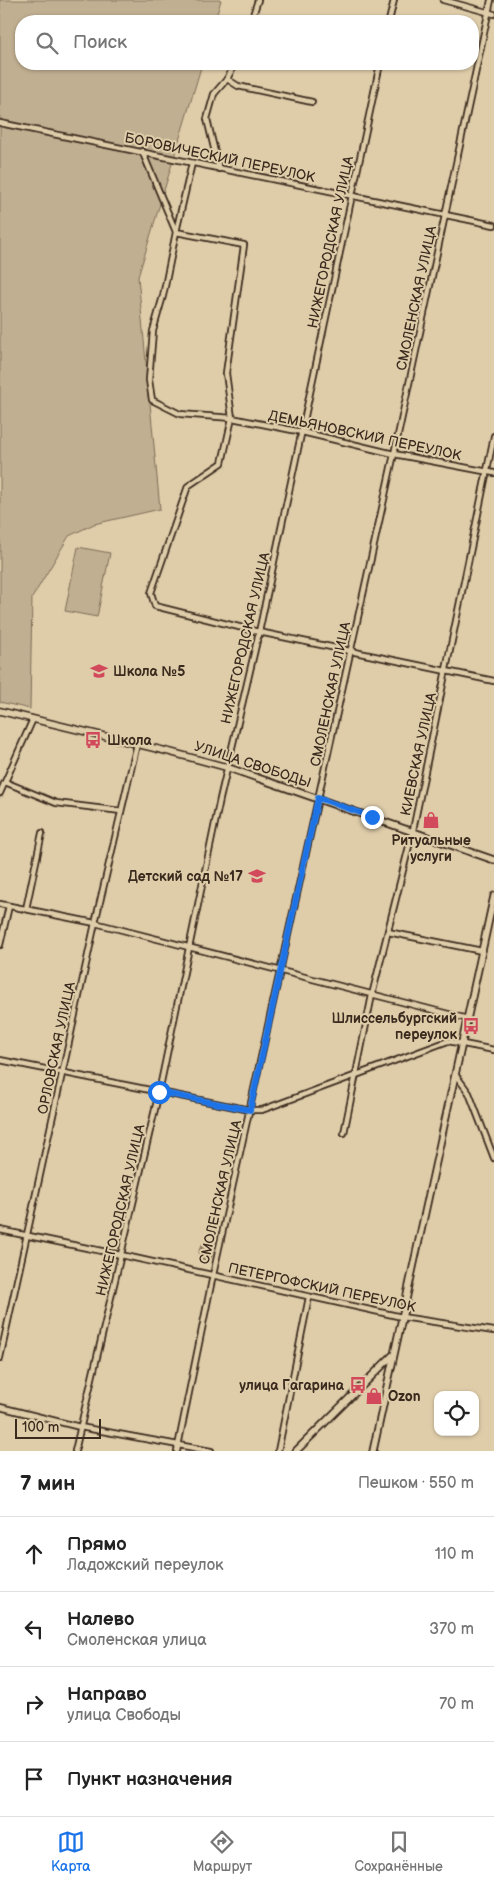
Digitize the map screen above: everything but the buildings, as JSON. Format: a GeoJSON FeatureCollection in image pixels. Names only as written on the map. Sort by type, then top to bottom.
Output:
{"type":"FeatureCollection","features":[{"type":"Feature","properties":{"kind":"street"},"geometry":{"type":"LineString","coordinates":[[253,15],[258,0]]}},
{"type":"Feature","properties":{"kind":"street"},"geometry":{"type":"LineString","coordinates":[[390,15],[394,0]]}},
{"type":"Feature","properties":{"kind":"street"},"geometry":{"type":"LineString","coordinates":[[443,0],[491,14]]}},
{"type":"Feature","properties":{"kind":"street","name":"СМОЛЕНСКАЯ УЛИЦА"},"geometry":{"type":"LineString","coordinates":[[479,66],[491,14],[491,0]]}},
{"type":"Feature","properties":{"kind":"street"},"geometry":{"type":"LineString","coordinates":[[219,169],[207,119],[214,94],[227,79],[232,70]]}},
{"type":"Feature","properties":{"kind":"street","name":"НИЖЕГОРОДСКАЯ УЛИЦА"},"geometry":{"type":"LineString","coordinates":[[75,1451],[159,1092],[226,768],[259,632],[379,70]]}},
{"type":"Feature","properties":{"kind":"street","name":"СМОЛЕНСКАЯ УЛИЦА"},"geometry":{"type":"LineString","coordinates":[[177,1451],[213,1275],[394,454],[444,216],[478,70]]}},
{"type":"Feature","properties":{"kind":"street"},"geometry":{"type":"LineString","coordinates":[[227,79],[238,86],[312,102]]}},
{"type":"Feature","properties":{"kind":"street","name":"БОРОВИЧЕСКИЙ ПЕРЕУЛОК"},"geometry":{"type":"LineString","coordinates":[[0,123],[494,225]]}},
{"type":"Feature","properties":{"kind":"street"},"geometry":{"type":"LineString","coordinates":[[142,151],[176,232]]}},
{"type":"Feature","properties":{"kind":"street"},"geometry":{"type":"LineString","coordinates":[[176,232],[192,163]]}},
{"type":"Feature","properties":{"kind":"street"},"geometry":{"type":"LineString","coordinates":[[176,232],[244,245],[226,373],[232,418],[222,463],[188,486],[151,593],[155,606],[259,632],[494,680]]}},
{"type":"Feature","properties":{"kind":"street","name":"ДЕМЬЯНОВСКИЙ ПЕРЕУЛОК"},"geometry":{"type":"LineString","coordinates":[[176,232],[164,296],[153,331],[149,380],[152,400],[180,414],[232,418],[302,432],[394,454],[494,473]]}},
{"type":"Feature","properties":{"kind":"street","name":"КИЕВСКАЯ УЛИЦА"},"geometry":{"type":"LineString","coordinates":[[344,1133],[372,995],[413,830],[494,436]]}},
{"type":"Feature","properties":{"kind":"street","name":"УЛИЦА СВОБОДЫ"},"geometry":{"type":"LineString","coordinates":[[0,711],[137,744],[226,768],[413,830],[494,860]]}},
{"type":"Feature","properties":{"kind":"street"},"geometry":{"type":"LineString","coordinates":[[0,793],[33,719]]}},
{"type":"Feature","properties":{"kind":"street","name":"ОРЛОВСКАЯ УЛИЦА"},"geometry":{"type":"LineString","coordinates":[[0,1358],[95,923],[137,744]]}},
{"type":"Feature","properties":{"kind":"street"},"geometry":{"type":"LineString","coordinates":[[5,782],[56,803],[121,811]]}},
{"type":"Feature","properties":{"kind":"street"},"geometry":{"type":"LineString","coordinates":[[26,909],[42,833]]}},
{"type":"Feature","properties":{"kind":"street"},"geometry":{"type":"LineString","coordinates":[[373,1451],[392,1356],[494,896]]}},
{"type":"Feature","properties":{"kind":"street"},"geometry":{"type":"LineString","coordinates":[[0,904],[95,923],[468,1019]]}},
{"type":"Feature","properties":{"kind":"street"},"geometry":{"type":"LineString","coordinates":[[0,945],[8,906]]}},
{"type":"Feature","properties":{"kind":"street"},"geometry":{"type":"LineString","coordinates":[[388,932],[482,951]]}},
{"type":"Feature","properties":{"kind":"street"},"geometry":{"type":"LineString","coordinates":[[0,1060],[63,1071],[250,1110],[262,1110],[448,1041],[494,1050]]}},
{"type":"Feature","properties":{"kind":"street"},"geometry":{"type":"LineString","coordinates":[[455,1074],[468,1094],[494,1158]]}},
{"type":"Feature","properties":{"kind":"street","name":"ПЕТЕРГОФСКИЙ ПЕРЕУЛОК"},"geometry":{"type":"LineString","coordinates":[[0,1230],[402,1317],[494,1332]]}},
{"type":"Feature","properties":{"kind":"street"},"geometry":{"type":"LineString","coordinates":[[278,1451],[309,1297]]}},
{"type":"Feature","properties":{"kind":"street"},"geometry":{"type":"LineString","coordinates":[[296,1451],[392,1356]]}},
{"type":"Feature","properties":{"kind":"street"},"geometry":{"type":"LineString","coordinates":[[0,1407],[80,1427],[212,1451]]}},
{"type":"Feature","properties":{"kind":"shaded area"},"geometry":{"type":"Polygon","coordinates":[[[0,0],[221,0],[217,15],[15,15],[15,70],[200,70],[138,277],[160,509],[94,524],[69,536],[32,598],[30,709],[0,702],[0,0]]]}},
{"type":"Feature","properties":{"kind":"shaded area"},"geometry":{"type":"Polygon","coordinates":[[[78,547],[110,553],[97,617],[65,611],[78,547]]]}},
{"type":"Feature","properties":{"kind":"shaded area"},"geometry":{"type":"Polygon","coordinates":[[[206,1241],[213,1245],[213,1252],[207,1263],[200,1259],[199,1254],[200,1247],[206,1241]]]}},
{"type":"Feature","properties":{"kind":"place","name":"Школа №5"},"geometry":{"type":"Point","coordinates":[99,671]}},
{"type":"Feature","properties":{"kind":"place","name":"Школа"},"geometry":{"type":"Point","coordinates":[93,740]}},
{"type":"Feature","properties":{"kind":"place","name":"Ритуальные услуги"},"geometry":{"type":"Point","coordinates":[431,820]}},
{"type":"Feature","properties":{"kind":"place","name":"Детский сад №17"},"geometry":{"type":"Point","coordinates":[257,876]}},
{"type":"Feature","properties":{"kind":"place","name":"Шлиссельбургский переулок"},"geometry":{"type":"Point","coordinates":[471,1026]}},
{"type":"Feature","properties":{"kind":"place","name":"улица Гагарина"},"geometry":{"type":"Point","coordinates":[358,1385]}},
{"type":"Feature","properties":{"kind":"place","name":"Ozon"},"geometry":{"type":"Point","coordinates":[374,1396]}},
{"type":"Feature","properties":{"kind":"route"},"geometry":{"type":"LineString","coordinates":[[159,1092],[250,1110],[318,798],[372,817]]}}]}
